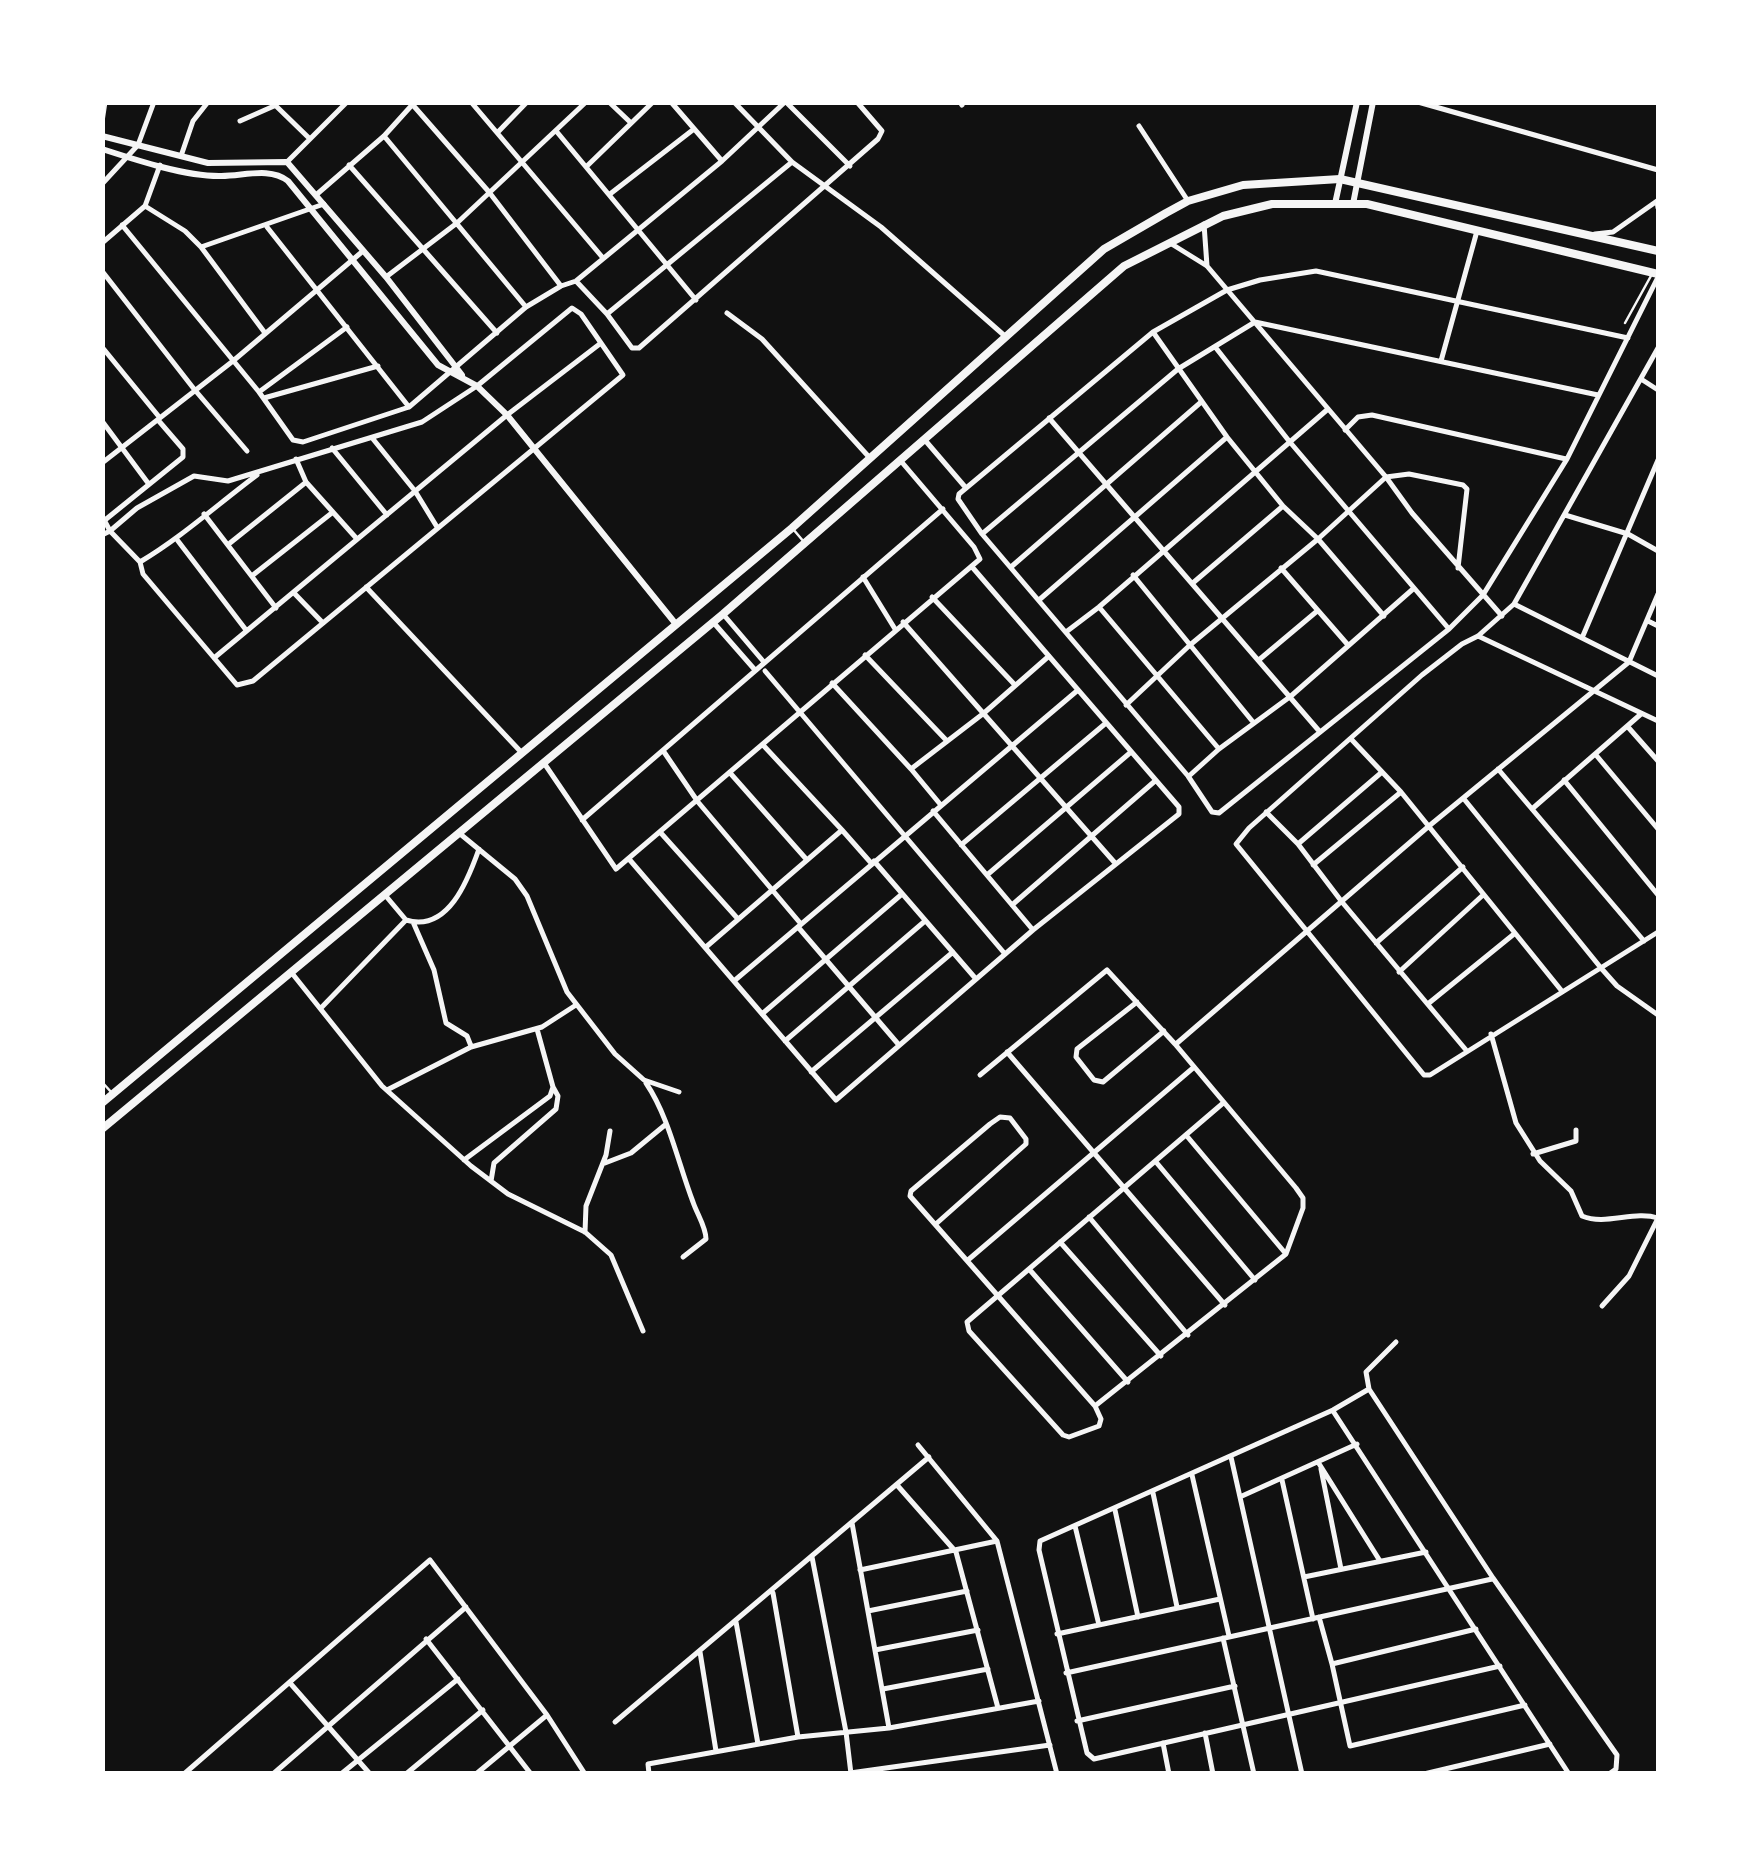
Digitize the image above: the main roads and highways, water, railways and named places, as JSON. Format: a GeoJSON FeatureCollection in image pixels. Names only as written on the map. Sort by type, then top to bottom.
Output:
{"type":"FeatureCollection","features":[{"type":"Feature","properties":{"kind":"highway"},"geometry":{"type":"LineString","coordinates":[[102,1103],[792,528],[1104,250],[1188,201],[1244,185],[1340,179],[1658,251]]}},
{"type":"Feature","properties":{"kind":"highway"},"geometry":{"type":"LineString","coordinates":[[102,1129],[723,614],[1124,266],[1204,224],[1272,204],[1367,204],[1657,274]]}}]}
